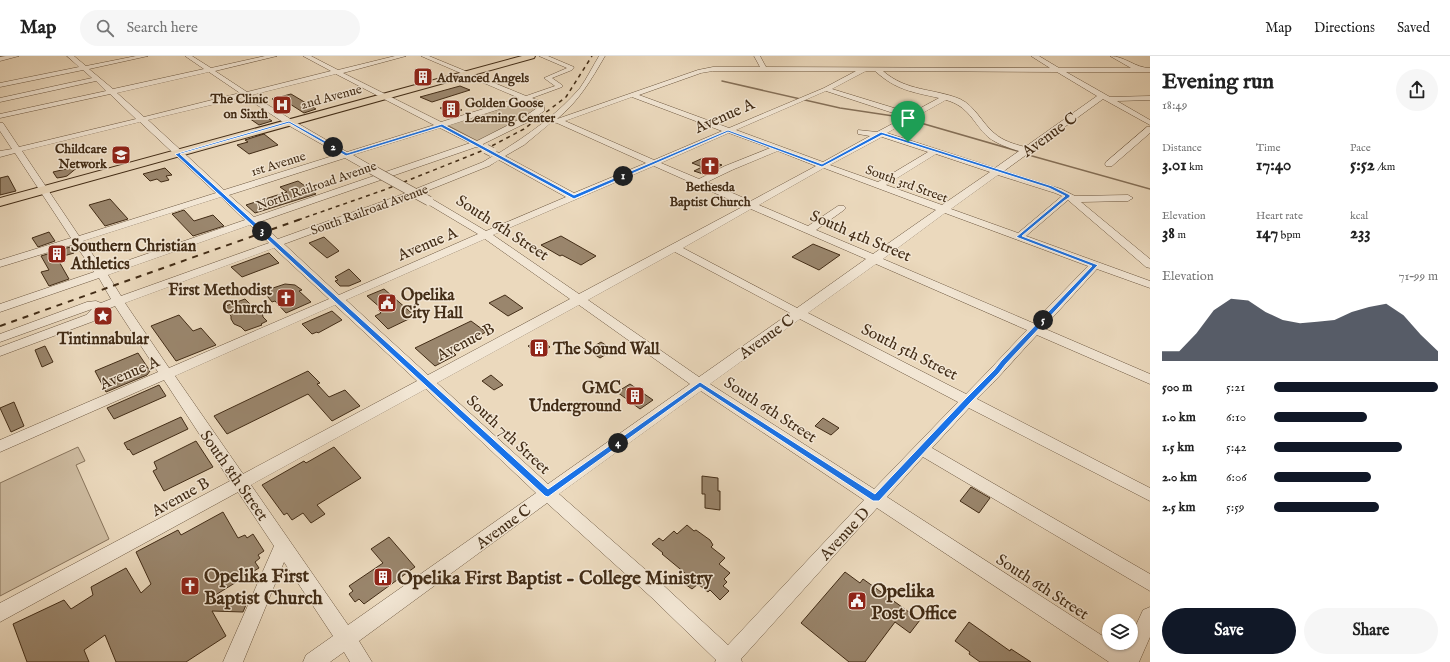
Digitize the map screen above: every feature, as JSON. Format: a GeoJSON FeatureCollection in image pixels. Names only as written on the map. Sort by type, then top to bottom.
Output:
{"type":"FeatureCollection","features":[{"type":"Feature","properties":{"kind":"main road","name":"2nd Avenue"},"geometry":{"type":"LineString","coordinates":[[0,202],[531,56]]}},
{"type":"Feature","properties":{"kind":"street"},"geometry":{"type":"LineString","coordinates":[[0,59],[16,56]]}},
{"type":"Feature","properties":{"kind":"street","name":"South 7th Street"},"geometry":{"type":"LineString","coordinates":[[70,56],[111,91],[275,244],[548,494],[657,591],[729,661]]}},
{"type":"Feature","properties":{"kind":"street"},"geometry":{"type":"LineString","coordinates":[[0,85],[145,56]]}},
{"type":"Feature","properties":{"kind":"street","name":"South 6th Street"},"geometry":{"type":"LineString","coordinates":[[188,56],[289,122],[486,235],[700,384],[1126,662]]}},
{"type":"Feature","properties":{"kind":"street"},"geometry":{"type":"LineString","coordinates":[[0,116],[274,56]]}},
{"type":"Feature","properties":{"kind":"street"},"geometry":{"type":"LineString","coordinates":[[306,56],[441,125],[574,197]]}},
{"type":"Feature","properties":{"kind":"street"},"geometry":{"type":"LineString","coordinates":[[0,154],[403,56]]}},
{"type":"Feature","properties":{"kind":"street"},"geometry":{"type":"LineString","coordinates":[[424,56],[525,98]]}},
{"type":"Feature","properties":{"kind":"street","name":"1st Avenue"},"geometry":{"type":"LineString","coordinates":[[0,264],[555,89],[560,86],[547,78],[570,69],[571,67],[542,56]]}},
{"type":"Feature","properties":{"kind":"street","name":"South Railroad Avenue"},"geometry":{"type":"LineString","coordinates":[[0,352],[90,318],[98,308],[118,300],[275,244],[466,173],[486,150],[555,121],[584,87],[602,56]]}},
{"type":"Feature","properties":{"kind":"street"},"geometry":{"type":"LineString","coordinates":[[757,56],[764,69]]}},
{"type":"Feature","properties":{"kind":"street"},"geometry":{"type":"LineString","coordinates":[[1034,56],[1150,123]]}},
{"type":"Feature","properties":{"kind":"street"},"geometry":{"type":"LineString","coordinates":[[1113,56],[1150,75]]}},
{"type":"Feature","properties":{"kind":"street"},"geometry":{"type":"LineString","coordinates":[[555,121],[704,70],[718,68],[1150,70]]}},
{"type":"Feature","properties":{"kind":"street"},"geometry":{"type":"LineString","coordinates":[[871,69],[897,84],[915,91],[954,99],[964,105],[991,135],[999,140],[1026,150]]}},
{"type":"Feature","properties":{"kind":"street","name":"Avenue A"},"geometry":{"type":"LineString","coordinates":[[0,446],[337,300],[439,254],[655,163],[871,69]]}},
{"type":"Feature","properties":{"kind":"street"},"geometry":{"type":"LineString","coordinates":[[0,100],[97,79]]}},
{"type":"Feature","properties":{"kind":"street"},"geometry":{"type":"LineString","coordinates":[[826,89],[910,114]]}},
{"type":"Feature","properties":{"kind":"street","name":"South 3rd Street"},"geometry":{"type":"LineString","coordinates":[[632,95],[822,166],[1150,285]]}},
{"type":"Feature","properties":{"kind":"street"},"geometry":{"type":"LineString","coordinates":[[1106,97],[1150,98]]}},
{"type":"Feature","properties":{"kind":"street","name":"Avenue C"},"geometry":{"type":"LineString","coordinates":[[313,662],[1026,150],[1106,97]]}},
{"type":"Feature","properties":{"kind":"street","name":"North Railroad Avenue"},"geometry":{"type":"LineString","coordinates":[[0,308],[101,273],[257,227],[486,150],[541,109],[540,105],[525,98]]}},
{"type":"Feature","properties":{"kind":"street","name":"Avenue B"},"geometry":{"type":"LineString","coordinates":[[0,613],[426,381],[734,216],[751,205],[880,134],[910,114],[945,98]]}},
{"type":"Feature","properties":{"kind":"street","name":"South 4th Street"},"geometry":{"type":"LineString","coordinates":[[555,121],[701,182],[1150,379]]}},
{"type":"Feature","properties":{"kind":"street","name":"South 8th Street"},"geometry":{"type":"LineString","coordinates":[[0,125],[362,662]]}},
{"type":"Feature","properties":{"kind":"street"},"geometry":{"type":"LineString","coordinates":[[1109,164],[1150,129]]}},
{"type":"Feature","properties":{"kind":"street"},"geometry":{"type":"LineString","coordinates":[[861,132],[880,134],[1051,187],[1070,197],[1150,265]]}},
{"type":"Feature","properties":{"kind":"street"},"geometry":{"type":"LineString","coordinates":[[701,182],[736,164],[776,149]]}},
{"type":"Feature","properties":{"kind":"street"},"geometry":{"type":"LineString","coordinates":[[878,186],[936,151]]}},
{"type":"Feature","properties":{"kind":"street"},"geometry":{"type":"LineString","coordinates":[[1019,237],[1062,200],[1070,197],[1128,198]]}},
{"type":"Feature","properties":{"kind":"street"},"geometry":{"type":"LineString","coordinates":[[809,230],[841,208]]}},
{"type":"Feature","properties":{"kind":"street","name":"South 5th Street"},"geometry":{"type":"LineString","coordinates":[[675,248],[798,314],[968,400],[1150,495]]}},
{"type":"Feature","properties":{"kind":"street"},"geometry":{"type":"LineString","coordinates":[[1139,256],[1150,256]]}},
{"type":"Feature","properties":{"kind":"street","name":"Avenue D"},"geometry":{"type":"LineString","coordinates":[[729,661],[876,498],[923,450],[968,400],[997,372],[1004,362],[1095,265]]}},
{"type":"Feature","properties":{"kind":"street","name":"South Railroad Avenue"},"geometry":{"type":"LineString","coordinates":[[0,338],[91,305],[96,305],[98,308]]}},
{"type":"Feature","properties":{"kind":"street"},"geometry":{"type":"LineString","coordinates":[[923,450],[1150,583]]}},
{"type":"Feature","properties":{"kind":"street"},"geometry":{"type":"LineString","coordinates":[[233,662],[283,544]]}},
{"type":"Feature","properties":{"kind":"street"},"geometry":{"type":"LineString","coordinates":[[1129,662],[1150,616]]}},
{"type":"Feature","properties":{"kind":"shaded area"},"geometry":{"type":"Polygon","coordinates":[[[525,101],[535,105],[536,109],[529,117],[477,141],[447,125],[525,101]]]}},
{"type":"Feature","properties":{"kind":"shaded area"},"geometry":{"type":"Polygon","coordinates":[[[78,447],[85,461],[76,465],[109,539],[0,596],[0,483],[78,447]]]}},
{"type":"Feature","properties":{"kind":"building"},"geometry":{"type":"Polygon","coordinates":[[[460,86],[470,90],[432,102],[420,97],[460,86]]]}},
{"type":"Feature","properties":{"kind":"building"},"geometry":{"type":"Polygon","coordinates":[[[291,94],[316,109],[304,113],[290,104],[283,106],[272,99],[291,94]]]}},
{"type":"Feature","properties":{"kind":"building","name":"Golden Goose Learning Center"},"geometry":{"type":"Polygon","coordinates":[[[451,105],[462,110],[451,114],[440,108],[451,105]]]}},
{"type":"Feature","properties":{"kind":"building"},"geometry":{"type":"Polygon","coordinates":[[[259,112],[272,121],[259,125],[246,116],[259,112]]]}},
{"type":"Feature","properties":{"kind":"building"},"geometry":{"type":"Polygon","coordinates":[[[264,134],[278,145],[249,154],[237,145],[248,142],[245,140],[264,134]]]}},
{"type":"Feature","properties":{"kind":"building","name":"Bethesda Baptist Church"},"geometry":{"type":"Polygon","coordinates":[[[703,158],[722,165],[703,174],[694,171],[702,167],[692,163],[703,158]]]}},
{"type":"Feature","properties":{"kind":"building"},"geometry":{"type":"Polygon","coordinates":[[[79,166],[67,176],[63,177],[57,178],[53,172],[79,166]]]}},
{"type":"Feature","properties":{"kind":"building"},"geometry":{"type":"Polygon","coordinates":[[[165,168],[172,175],[166,176],[169,180],[161,182],[157,179],[150,181],[143,174],[165,168]]]}},
{"type":"Feature","properties":{"kind":"building"},"geometry":{"type":"Polygon","coordinates":[[[8,176],[16,191],[0,195],[0,178],[8,176]]]}},
{"type":"Feature","properties":{"kind":"building"},"geometry":{"type":"Polygon","coordinates":[[[298,181],[316,194],[255,213],[246,205],[287,192],[280,187],[298,181]]]}},
{"type":"Feature","properties":{"kind":"building"},"geometry":{"type":"Polygon","coordinates":[[[110,199],[128,219],[105,226],[89,205],[110,199]]]}},
{"type":"Feature","properties":{"kind":"building"},"geometry":{"type":"Polygon","coordinates":[[[184,210],[194,221],[213,215],[224,226],[193,236],[172,214],[184,210]]]}},
{"type":"Feature","properties":{"kind":"building"},"geometry":{"type":"Polygon","coordinates":[[[49,232],[55,241],[38,247],[32,238],[49,232]]]}},
{"type":"Feature","properties":{"kind":"building"},"geometry":{"type":"Polygon","coordinates":[[[561,236],[596,256],[581,265],[562,255],[560,256],[541,245],[561,236]]]}},
{"type":"Feature","properties":{"kind":"building"},"geometry":{"type":"Polygon","coordinates":[[[324,237],[339,251],[327,258],[309,243],[324,237]]]}},
{"type":"Feature","properties":{"kind":"building"},"geometry":{"type":"Polygon","coordinates":[[[813,244],[840,255],[819,270],[792,257],[813,244]]]}},
{"type":"Feature","properties":{"kind":"building"},"geometry":{"type":"Polygon","coordinates":[[[70,247],[74,253],[57,258],[69,279],[49,286],[41,272],[49,270],[41,256],[70,247]]]}},
{"type":"Feature","properties":{"kind":"building"},"geometry":{"type":"Polygon","coordinates":[[[269,253],[279,263],[242,277],[231,267],[269,253]]]}},
{"type":"Feature","properties":{"kind":"building"},"geometry":{"type":"Polygon","coordinates":[[[349,269],[361,281],[349,286],[340,286],[335,281],[338,280],[335,277],[349,269]]]}},
{"type":"Feature","properties":{"kind":"building","name":"First Methodist Church"},"geometry":{"type":"Polygon","coordinates":[[[285,284],[295,285],[302,290],[299,291],[311,302],[286,313],[275,301],[272,302],[268,297],[268,293],[273,288],[285,284]]]}},
{"type":"Feature","properties":{"kind":"building","name":"Opelika City Hall"},"geometry":{"type":"Polygon","coordinates":[[[384,289],[415,316],[388,329],[375,316],[381,313],[378,310],[382,309],[367,296],[384,289]]]}},
{"type":"Feature","properties":{"kind":"building"},"geometry":{"type":"Polygon","coordinates":[[[505,295],[523,308],[508,316],[489,303],[505,295]]]}},
{"type":"Feature","properties":{"kind":"building"},"geometry":{"type":"Polygon","coordinates":[[[245,299],[254,308],[262,312],[263,317],[267,321],[261,324],[262,325],[245,331],[241,327],[234,324],[231,316],[223,307],[245,299]]]}},
{"type":"Feature","properties":{"kind":"building"},"geometry":{"type":"Polygon","coordinates":[[[332,311],[342,320],[318,333],[312,334],[302,324],[332,311]]]}},
{"type":"Feature","properties":{"kind":"building"},"geometry":{"type":"Polygon","coordinates":[[[179,315],[193,331],[201,328],[216,345],[176,361],[151,326],[179,315]]]}},
{"type":"Feature","properties":{"kind":"building"},"geometry":{"type":"Polygon","coordinates":[[[471,321],[486,332],[451,350],[456,355],[435,366],[415,348],[471,321]]]}},
{"type":"Feature","properties":{"kind":"building","name":"The Sound Wall"},"geometry":{"type":"Polygon","coordinates":[[[541,340],[550,347],[538,354],[528,346],[541,340]]]}},
{"type":"Feature","properties":{"kind":"building"},"geometry":{"type":"Polygon","coordinates":[[[601,342],[613,350],[600,358],[588,350],[601,342]]]}},
{"type":"Feature","properties":{"kind":"building"},"geometry":{"type":"Polygon","coordinates":[[[45,346],[53,362],[42,367],[35,350],[45,346]]]}},
{"type":"Feature","properties":{"kind":"building"},"geometry":{"type":"Polygon","coordinates":[[[138,353],[150,371],[147,375],[106,392],[95,371],[138,353]]]}},
{"type":"Feature","properties":{"kind":"building"},"geometry":{"type":"Polygon","coordinates":[[[308,371],[320,383],[317,384],[329,397],[345,390],[360,406],[332,421],[308,394],[227,434],[214,416],[308,371]]]}},
{"type":"Feature","properties":{"kind":"building"},"geometry":{"type":"Polygon","coordinates":[[[491,375],[503,385],[494,390],[482,381],[491,375]]]}},
{"type":"Feature","properties":{"kind":"building","name":"GMC Underground"},"geometry":{"type":"Polygon","coordinates":[[[630,384],[653,400],[640,409],[617,392],[630,384]]]}},
{"type":"Feature","properties":{"kind":"building"},"geometry":{"type":"Polygon","coordinates":[[[159,385],[166,396],[114,419],[107,408],[159,385]]]}},
{"type":"Feature","properties":{"kind":"building"},"geometry":{"type":"Polygon","coordinates":[[[14,402],[24,426],[11,432],[0,408],[14,402]]]}},
{"type":"Feature","properties":{"kind":"building"},"geometry":{"type":"Polygon","coordinates":[[[181,417],[188,429],[133,455],[124,443],[181,417]]]}},
{"type":"Feature","properties":{"kind":"building"},"geometry":{"type":"Polygon","coordinates":[[[823,418],[839,428],[831,435],[815,426],[823,418]]]}},
{"type":"Feature","properties":{"kind":"building"},"geometry":{"type":"Polygon","coordinates":[[[196,441],[213,467],[164,491],[153,471],[157,469],[154,462],[196,441]]]}},
{"type":"Feature","properties":{"kind":"building"},"geometry":{"type":"Polygon","coordinates":[[[334,447],[361,478],[317,505],[325,514],[311,523],[303,513],[292,520],[287,513],[284,515],[262,485],[304,461],[306,463],[334,447]]]}},
{"type":"Feature","properties":{"kind":"building"},"geometry":{"type":"Polygon","coordinates":[[[702,476],[718,478],[720,510],[705,508],[705,494],[702,494],[702,476]]]}},
{"type":"Feature","properties":{"kind":"building"},"geometry":{"type":"Polygon","coordinates":[[[971,487],[990,498],[979,513],[960,501],[971,487]]]}},
{"type":"Feature","properties":{"kind":"building","name":"Opelika First Baptist Church"},"geometry":{"type":"Polygon","coordinates":[[[223,512],[238,538],[245,535],[247,538],[253,534],[264,551],[258,555],[260,558],[255,562],[259,568],[209,599],[248,600],[243,612],[212,611],[226,636],[186,662],[116,662],[105,635],[84,650],[89,662],[27,662],[13,624],[64,600],[71,609],[93,595],[91,587],[126,568],[141,593],[151,584],[136,552],[178,530],[181,535],[223,512]]]}},
{"type":"Feature","properties":{"kind":"building"},"geometry":{"type":"Polygon","coordinates":[[[687,525],[694,531],[696,530],[710,540],[713,545],[711,547],[725,558],[719,564],[730,573],[724,579],[727,582],[723,586],[729,591],[720,600],[710,590],[708,592],[698,584],[692,589],[685,584],[691,578],[652,544],[659,538],[663,541],[674,531],[677,534],[687,525]]]}},
{"type":"Feature","properties":{"kind":"building","name":"Opelika First Baptist - College Ministry"},"geometry":{"type":"Polygon","coordinates":[[[389,537],[415,567],[364,604],[359,599],[355,602],[349,594],[353,591],[349,586],[383,563],[371,549],[389,537]]]}},
{"type":"Feature","properties":{"kind":"building","name":"Opelika Post Office"},"geometry":{"type":"Polygon","coordinates":[[[845,572],[860,583],[863,579],[920,620],[910,633],[895,622],[865,662],[849,662],[801,623],[845,572]]]}},
{"type":"Feature","properties":{"kind":"building"},"geometry":{"type":"Polygon","coordinates":[[[969,622],[1010,651],[1011,649],[1031,662],[980,662],[969,654],[970,652],[955,641],[969,622]]]}},
{"type":"Feature","properties":{"kind":"waterway"},"geometry":{"type":"LineString","coordinates":[[722,81],[840,108],[900,117],[1021,152]]}},
{"type":"Feature","properties":{"kind":"waterway"},"geometry":{"type":"LineString","coordinates":[[1025,154],[1150,189]]}},
{"type":"Feature","properties":{"kind":"railway"},"geometry":{"type":"LineString","coordinates":[[298,220],[384,190],[484,150],[524,129],[566,97],[592,56]]}},
{"type":"Feature","properties":{"kind":"railway"},"geometry":{"type":"LineString","coordinates":[[0,326],[301,219]]}},
{"type":"Feature","properties":{"kind":"place","name":"Advanced Angels"},"geometry":{"type":"Point","coordinates":[423,77]}},
{"type":"Feature","properties":{"kind":"place","name":"The Clinic on Sixth"},"geometry":{"type":"Point","coordinates":[282,105]}},
{"type":"Feature","properties":{"kind":"place","name":"Golden Goose Learning Center"},"geometry":{"type":"Point","coordinates":[451,109]}},
{"type":"Feature","properties":{"kind":"place","name":"Childcare Network"},"geometry":{"type":"Point","coordinates":[121,155]}},
{"type":"Feature","properties":{"kind":"place","name":"Bethesda Baptist Church"},"geometry":{"type":"Point","coordinates":[710,166]}},
{"type":"Feature","properties":{"kind":"place","name":"Southern Christian Athletics"},"geometry":{"type":"Point","coordinates":[57,254]}},
{"type":"Feature","properties":{"kind":"place","name":"First Methodist Church"},"geometry":{"type":"Point","coordinates":[286,298]}},
{"type":"Feature","properties":{"kind":"place","name":"Opelika City Hall"},"geometry":{"type":"Point","coordinates":[387,303]}},
{"type":"Feature","properties":{"kind":"place","name":"Tintinnabular"},"geometry":{"type":"Point","coordinates":[103,316]}},
{"type":"Feature","properties":{"kind":"place","name":"The Sound Wall"},"geometry":{"type":"Point","coordinates":[539,348]}},
{"type":"Feature","properties":{"kind":"place","name":"GMC Underground"},"geometry":{"type":"Point","coordinates":[635,396]}},
{"type":"Feature","properties":{"kind":"place","name":"Opelika First Baptist - College Ministry"},"geometry":{"type":"Point","coordinates":[383,577]}},
{"type":"Feature","properties":{"kind":"place","name":"Opelika First Baptist Church"},"geometry":{"type":"Point","coordinates":[190,586]}},
{"type":"Feature","properties":{"kind":"place","name":"Opelika Post Office"},"geometry":{"type":"Point","coordinates":[857,601]}},
{"type":"Feature","properties":{"kind":"route"},"geometry":{"type":"LineString","coordinates":[[289,122],[346,155],[441,125],[574,197],[728,131],[822,166],[881,134],[908,142],[1051,187],[1069,196],[1062,200],[1019,237],[1095,265],[1004,362],[997,372],[968,400],[923,450],[876,498],[700,384],[548,494],[177,154],[289,122]]}}]}
